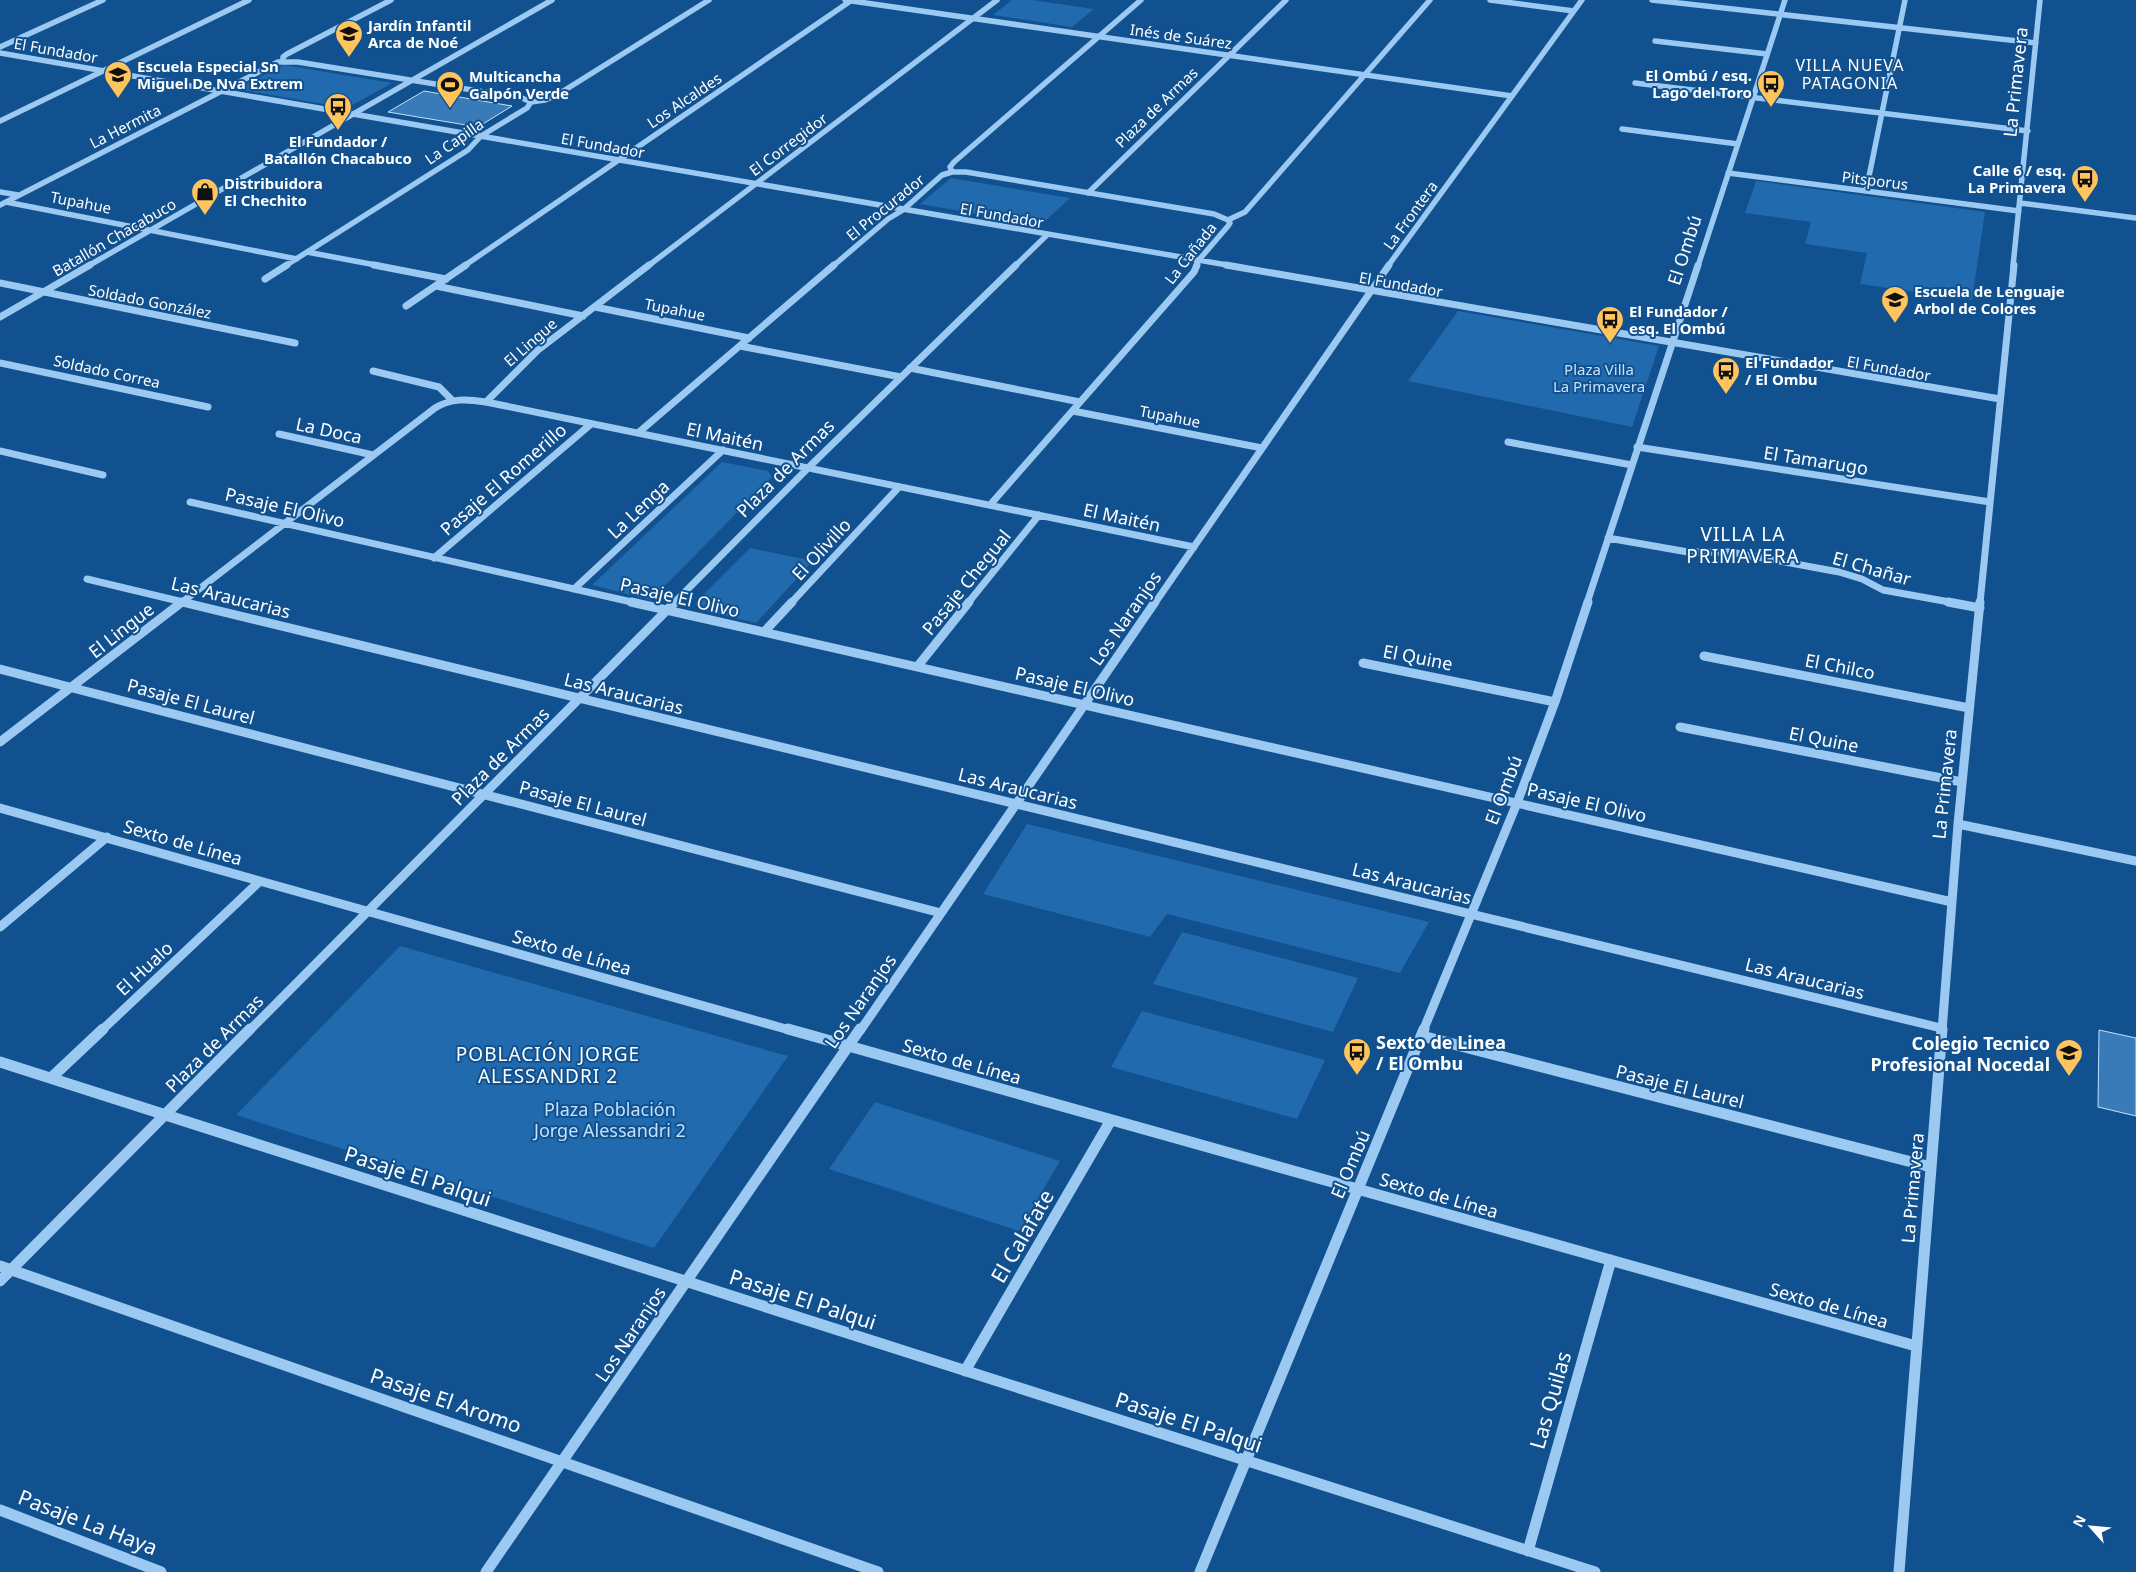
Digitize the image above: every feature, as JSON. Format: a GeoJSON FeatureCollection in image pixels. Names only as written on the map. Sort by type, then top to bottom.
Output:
{"type":"FeatureCollection","features":[{"type":"Feature","properties":{"kind":"street"},"geometry":{"type":"LineString","coordinates":[[0,47],[103,0]]}},
{"type":"Feature","properties":{"kind":"street"},"geometry":{"type":"LineString","coordinates":[[0,121],[250,0]]}},
{"type":"Feature","properties":{"kind":"street","name":"La Hermita"},"geometry":{"type":"LineString","coordinates":[[3,203],[270,65],[283,61],[283,57],[287,54],[391,0]]}},
{"type":"Feature","properties":{"kind":"street","name":"Batallón Chacabuco"},"geometry":{"type":"LineString","coordinates":[[0,317],[552,0]]}},
{"type":"Feature","properties":{"kind":"street","name":"La Capilla"},"geometry":{"type":"LineString","coordinates":[[265,279],[468,150],[481,136],[527,108],[531,102],[545,100],[557,95],[709,0]]}},
{"type":"Feature","properties":{"kind":"street","name":"Inés de Suárez"},"geometry":{"type":"LineString","coordinates":[[850,0],[1512,96]]}},
{"type":"Feature","properties":{"kind":"street","name":"Los Alcaldes"},"geometry":{"type":"LineString","coordinates":[[406,306],[850,0]]}},
{"type":"Feature","properties":{"kind":"street","name":"El Corregidor"},"geometry":{"type":"LineString","coordinates":[[595,307],[997,0]]}},
{"type":"Feature","properties":{"kind":"street","name":"El Procurador"},"geometry":{"type":"LineString","coordinates":[[638,433],[888,219],[903,210],[942,176],[952,172],[951,164],[1141,0]]}},
{"type":"Feature","properties":{"kind":"street","name":"Plaza de Armas"},"geometry":{"type":"LineString","coordinates":[[1088,193],[1286,0]]}},
{"type":"Feature","properties":{"kind":"street","name":"La Cañada"},"geometry":{"type":"LineString","coordinates":[[990,505],[1194,272],[1198,261],[1230,223],[1228,220],[1245,212],[1430,0]]}},
{"type":"Feature","properties":{"kind":"street"},"geometry":{"type":"LineString","coordinates":[[1490,0],[1574,11]]}},
{"type":"Feature","properties":{"kind":"street","name":"La Frontera"},"geometry":{"type":"LineString","coordinates":[[1262,448],[1370,291],[1582,0]]}},
{"type":"Feature","properties":{"kind":"street"},"geometry":{"type":"LineString","coordinates":[[1652,0],[2036,43]]}},
{"type":"Feature","properties":{"kind":"street","name":"El Ombú"},"geometry":{"type":"LineString","coordinates":[[1200,1572],[1472,914],[1555,702],[1785,0]]}},
{"type":"Feature","properties":{"kind":"street"},"geometry":{"type":"LineString","coordinates":[[1866,191],[1905,0]]}},
{"type":"Feature","properties":{"kind":"street","name":"La Primavera"},"geometry":{"type":"LineString","coordinates":[[1899,1572],[1958,824],[2040,0]]}},
{"type":"Feature","properties":{"kind":"street"},"geometry":{"type":"LineString","coordinates":[[1655,41],[1768,54]]}},
{"type":"Feature","properties":{"kind":"street","name":"El Fundador"},"geometry":{"type":"LineString","coordinates":[[0,53],[1671,344],[2000,399]]}},
{"type":"Feature","properties":{"kind":"street"},"geometry":{"type":"LineString","coordinates":[[283,61],[294,61],[522,98],[531,102]]}},
{"type":"Feature","properties":{"kind":"street"},"geometry":{"type":"LineString","coordinates":[[1634,82],[2028,130]]}},
{"type":"Feature","properties":{"kind":"street"},"geometry":{"type":"LineString","coordinates":[[1622,129],[1738,144]]}},
{"type":"Feature","properties":{"kind":"street"},"geometry":{"type":"LineString","coordinates":[[952,172],[966,172],[1214,214],[1228,220]]}},
{"type":"Feature","properties":{"kind":"street","name":"Pitsporus"},"geometry":{"type":"LineString","coordinates":[[1728,174],[1866,191],[2136,218]]}},
{"type":"Feature","properties":{"kind":"street"},"geometry":{"type":"LineString","coordinates":[[0,192],[18,195]]}},
{"type":"Feature","properties":{"kind":"street","name":"Tupahue"},"geometry":{"type":"LineString","coordinates":[[3,203],[297,259]]}},
{"type":"Feature","properties":{"kind":"street","name":"Plaza de Armas"},"geometry":{"type":"LineString","coordinates":[[0,1281],[6,1268],[166,1115],[808,468],[1047,235]]}},
{"type":"Feature","properties":{"kind":"street"},"geometry":{"type":"LineString","coordinates":[[307,252],[446,279]]}},
{"type":"Feature","properties":{"kind":"street","name":"Soldado González"},"geometry":{"type":"LineString","coordinates":[[0,283],[295,343]]}},
{"type":"Feature","properties":{"kind":"street"},"geometry":{"type":"LineString","coordinates":[[436,286],[584,316]]}},
{"type":"Feature","properties":{"kind":"street","name":"Tupahue"},"geometry":{"type":"LineString","coordinates":[[595,307],[750,338]]}},
{"type":"Feature","properties":{"kind":"street","name":"El Lingue"},"geometry":{"type":"LineString","coordinates":[[486,402],[538,350],[595,307]]}},
{"type":"Feature","properties":{"kind":"street"},"geometry":{"type":"LineString","coordinates":[[740,346],[901,377]]}},
{"type":"Feature","properties":{"kind":"street","name":"Soldado Correa"},"geometry":{"type":"LineString","coordinates":[[0,363],[208,407]]}},
{"type":"Feature","properties":{"kind":"street"},"geometry":{"type":"LineString","coordinates":[[910,368],[1080,402]]}},
{"type":"Feature","properties":{"kind":"street"},"geometry":{"type":"LineString","coordinates":[[373,372],[439,387],[446,391],[452,400]]}},
{"type":"Feature","properties":{"kind":"street","name":"El Maitén"},"geometry":{"type":"LineString","coordinates":[[452,400],[468,399],[486,402],[1194,547]]}},
{"type":"Feature","properties":{"kind":"street","name":"El Lingue"},"geometry":{"type":"LineString","coordinates":[[0,742],[439,404],[452,400]]}},
{"type":"Feature","properties":{"kind":"street","name":"Tupahue"},"geometry":{"type":"LineString","coordinates":[[1073,410],[1262,448]]}},
{"type":"Feature","properties":{"kind":"street","name":"Pasaje El Romerillo"},"geometry":{"type":"LineString","coordinates":[[434,558],[591,424]]}},
{"type":"Feature","properties":{"kind":"street","name":"La Doca"},"geometry":{"type":"LineString","coordinates":[[279,434],[373,455]]}},
{"type":"Feature","properties":{"kind":"street"},"geometry":{"type":"LineString","coordinates":[[1508,442],[1632,466]]}},
{"type":"Feature","properties":{"kind":"street","name":"El Tamarugo"},"geometry":{"type":"LineString","coordinates":[[1637,447],[1990,502]]}},
{"type":"Feature","properties":{"kind":"street","name":"Los Naranjos"},"geometry":{"type":"LineString","coordinates":[[486,1572],[1262,448]]}},
{"type":"Feature","properties":{"kind":"street","name":"La Lenga"},"geometry":{"type":"LineString","coordinates":[[574,590],[723,450]]}},
{"type":"Feature","properties":{"kind":"street"},"geometry":{"type":"LineString","coordinates":[[0,451],[103,475]]}},
{"type":"Feature","properties":{"kind":"street","name":"El Olivillo"},"geometry":{"type":"LineString","coordinates":[[764,632],[899,487]]}},
{"type":"Feature","properties":{"kind":"street","name":"Pasaje El Olivo"},"geometry":{"type":"LineString","coordinates":[[190,502],[1952,902]]}},
{"type":"Feature","properties":{"kind":"street","name":"Pasaje Chegual"},"geometry":{"type":"LineString","coordinates":[[917,667],[1038,515]]}},
{"type":"Feature","properties":{"kind":"street","name":"El Chañar"},"geometry":{"type":"LineString","coordinates":[[1608,538],[1688,552],[1730,552],[1821,569],[1850,575],[1883,590],[1980,608]]}},
{"type":"Feature","properties":{"kind":"street","name":"Las Araucarias"},"geometry":{"type":"LineString","coordinates":[[87,579],[1942,1028]]}},
{"type":"Feature","properties":{"kind":"street","name":"El Chilco"},"geometry":{"type":"LineString","coordinates":[[1704,656],[1970,708]]}},
{"type":"Feature","properties":{"kind":"street","name":"El Quine"},"geometry":{"type":"LineString","coordinates":[[1363,663],[1555,702]]}},
{"type":"Feature","properties":{"kind":"street","name":"Pasaje El Laurel"},"geometry":{"type":"LineString","coordinates":[[0,669],[941,913]]}},
{"type":"Feature","properties":{"kind":"street","name":"El Quine"},"geometry":{"type":"LineString","coordinates":[[1680,727],[1962,782]]}},
{"type":"Feature","properties":{"kind":"street","name":"Sexto de Línea"},"geometry":{"type":"LineString","coordinates":[[0,808],[1916,1346]]}},
{"type":"Feature","properties":{"kind":"street"},"geometry":{"type":"LineString","coordinates":[[1958,824],[2136,861]]}},
{"type":"Feature","properties":{"kind":"street"},"geometry":{"type":"LineString","coordinates":[[0,927],[107,838]]}},
{"type":"Feature","properties":{"kind":"street","name":"El Hualo"},"geometry":{"type":"LineString","coordinates":[[51,1078],[260,881]]}},
{"type":"Feature","properties":{"kind":"street","name":"Pasaje El Laurel"},"geometry":{"type":"LineString","coordinates":[[1422,1036],[1931,1167]]}},
{"type":"Feature","properties":{"kind":"street","name":"Pasaje El Palqui"},"geometry":{"type":"LineString","coordinates":[[0,1062],[1595,1572]]}},
{"type":"Feature","properties":{"kind":"street","name":"El Calafate"},"geometry":{"type":"LineString","coordinates":[[966,1371],[1111,1120]]}},
{"type":"Feature","properties":{"kind":"street","name":"Las Quilas"},"geometry":{"type":"LineString","coordinates":[[1528,1551],[1611,1260]]}},
{"type":"Feature","properties":{"kind":"street","name":"Pasaje El Aromo"},"geometry":{"type":"LineString","coordinates":[[6,1268],[878,1572]]}},
{"type":"Feature","properties":{"kind":"street","name":"Pasaje La Haya"},"geometry":{"type":"LineString","coordinates":[[0,1510],[161,1572]]}},
{"type":"Feature","properties":{"kind":"green space"},"geometry":{"type":"Polygon","coordinates":[[[1012,0],[1032,0],[1094,9],[1072,27],[993,15],[1012,0]]]}},
{"type":"Feature","properties":{"kind":"green space"},"geometry":{"type":"Polygon","coordinates":[[[284,65],[392,83],[347,108],[237,89],[284,65]]]}},
{"type":"Feature","properties":{"kind":"green space"},"geometry":{"type":"Polygon","coordinates":[[[951,178],[1070,198],[1041,225],[920,204],[951,178]]]}},
{"type":"Feature","properties":{"kind":"green space"},"geometry":{"type":"Polygon","coordinates":[[[1756,181],[1985,212],[1972,300],[1860,284],[1867,253],[1805,244],[1811,222],[1745,213],[1756,181]]]}},
{"type":"Feature","properties":{"kind":"green space","name":"Plaza Villa La Primavera"},"geometry":{"type":"Polygon","coordinates":[[[1458,311],[1659,346],[1632,427],[1408,381],[1458,311]]]}},
{"type":"Feature","properties":{"kind":"green space"},"geometry":{"type":"Polygon","coordinates":[[[722,462],[768,471],[772,477],[651,600],[592,585],[722,462]]]}},
{"type":"Feature","properties":{"kind":"green space"},"geometry":{"type":"Polygon","coordinates":[[[750,548],[813,561],[756,623],[702,610],[697,601],[750,548]]]}},
{"type":"Feature","properties":{"kind":"green space"},"geometry":{"type":"Polygon","coordinates":[[[1027,824],[1429,922],[1400,973],[1167,914],[1150,937],[983,894],[1027,824]]]}},
{"type":"Feature","properties":{"kind":"green space"},"geometry":{"type":"Polygon","coordinates":[[[1182,932],[1358,978],[1333,1032],[1153,984],[1182,932]]]}},
{"type":"Feature","properties":{"kind":"green space","name":"Plaza Población Jorge Alessandri 2"},"geometry":{"type":"Polygon","coordinates":[[[400,946],[788,1056],[654,1248],[236,1115],[400,946]]]}},
{"type":"Feature","properties":{"kind":"green space"},"geometry":{"type":"Polygon","coordinates":[[[1142,1011],[1325,1060],[1297,1119],[1111,1067],[1142,1011]]]}},
{"type":"Feature","properties":{"kind":"green space"},"geometry":{"type":"Polygon","coordinates":[[[875,1102],[1060,1161],[1019,1231],[829,1169],[875,1102]]]}},
{"type":"Feature","properties":{"kind":"building","name":"Multicancha Galpón Verde"},"geometry":{"type":"Polygon","coordinates":[[[424,91],[512,106],[478,127],[388,112],[424,91]]]}},
{"type":"Feature","properties":{"kind":"building"},"geometry":{"type":"Polygon","coordinates":[[[2099,1030],[2136,1038],[2136,1116],[2098,1107],[2099,1030]]]}},
{"type":"Feature","properties":{"kind":"place","name":"Jardín Infantil Arca de Noé"},"geometry":{"type":"Point","coordinates":[349,58]}},
{"type":"Feature","properties":{"kind":"place","name":"Escuela Especial Sn Miguel De Nva Extrem"},"geometry":{"type":"Point","coordinates":[118,99]}},
{"type":"Feature","properties":{"kind":"place","name":"El Ombú / esq. Lago del Toro"},"geometry":{"type":"Point","coordinates":[1771,108]}},
{"type":"Feature","properties":{"kind":"place","name":"Multicancha Galpón Verde"},"geometry":{"type":"Point","coordinates":[450,109]}},
{"type":"Feature","properties":{"kind":"place","name":"El Fundador / Batallón Chacabuco"},"geometry":{"type":"Point","coordinates":[338,131]}},
{"type":"Feature","properties":{"kind":"place","name":"Calle 6 / esq. La Primavera"},"geometry":{"type":"Point","coordinates":[2085,203]}},
{"type":"Feature","properties":{"kind":"place","name":"Distribuidora El Chechito"},"geometry":{"type":"Point","coordinates":[205,216]}},
{"type":"Feature","properties":{"kind":"place","name":"Escuela de Lenguaje Arbol de Colores"},"geometry":{"type":"Point","coordinates":[1895,324]}},
{"type":"Feature","properties":{"kind":"place","name":"El Fundador / esq. El Ombú"},"geometry":{"type":"Point","coordinates":[1610,344]}},
{"type":"Feature","properties":{"kind":"place","name":"El Fundador / El Ombu"},"geometry":{"type":"Point","coordinates":[1726,395]}},
{"type":"Feature","properties":{"kind":"place","name":"Sexto de Linea / El Ombu"},"geometry":{"type":"Point","coordinates":[1357,1076]}},
{"type":"Feature","properties":{"kind":"place","name":"Colegio Tecnico Profesional Nocedal"},"geometry":{"type":"Point","coordinates":[2069,1077]}},
{"type":"Feature","properties":{"kind":"district","name":"VILLA NUEVA PATAGONIA"},"geometry":{"type":"Point","coordinates":[1850,74]}},
{"type":"Feature","properties":{"kind":"district","name":"VILLA LA PRIMAVERA"},"geometry":{"type":"Point","coordinates":[1743,545]}},
{"type":"Feature","properties":{"kind":"district","name":"POBLACIÓN JORGE ALESSANDRI 2"},"geometry":{"type":"Point","coordinates":[548,1065]}}]}
